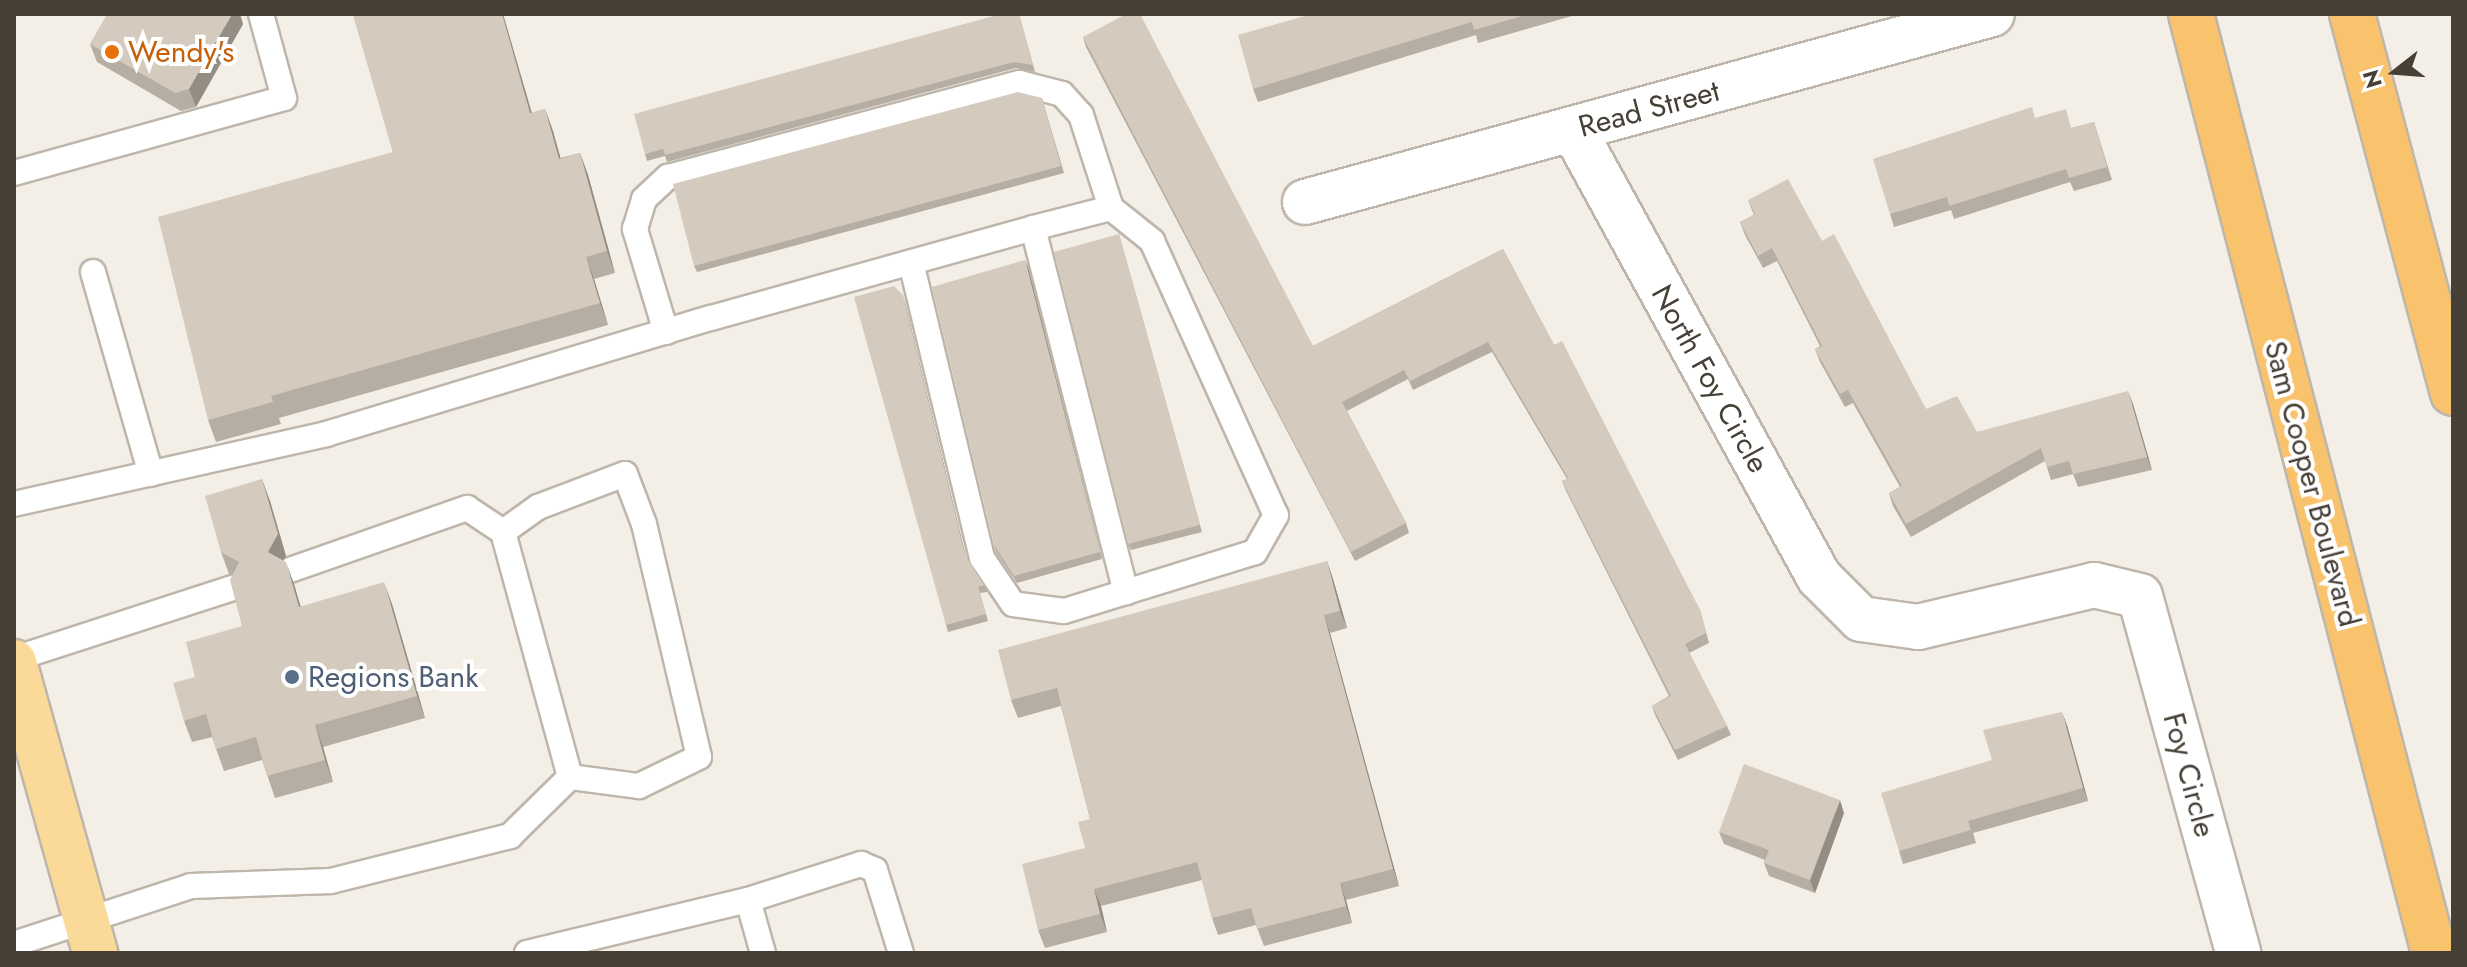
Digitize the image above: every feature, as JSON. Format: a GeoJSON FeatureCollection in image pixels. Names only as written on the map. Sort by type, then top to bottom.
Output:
{"type":"FeatureCollection","features":[{"type":"Feature","properties":{"kind":"highway","name":"Sam Cooper Boulevard"},"geometry":{"type":"LineString","coordinates":[[2191,14],[2434,953]]}},
{"type":"Feature","properties":{"kind":"highway"},"geometry":{"type":"LineString","coordinates":[[2352,14],[2453,393]]}},
{"type":"Feature","properties":{"kind":"main road"},"geometry":{"type":"LineString","coordinates":[[14,661],[92,939]]}},
{"type":"Feature","properties":{"kind":"street","name":"Read Street"},"geometry":{"type":"LineString","coordinates":[[1305,202],[1992,14]]}},
{"type":"Feature","properties":{"kind":"street","name":"North Foy Circle"},"geometry":{"type":"LineString","coordinates":[[1573,129],[1819,577],[1861,619],[1918,627],[2094,585],[2140,596]]}},
{"type":"Feature","properties":{"kind":"street","name":"Foy Circle"},"geometry":{"type":"LineString","coordinates":[[2140,596],[2238,953]]}},
{"type":"Feature","properties":{"kind":"lane"},"geometry":{"type":"LineString","coordinates":[[14,173],[284,98],[261,14]]}},
{"type":"Feature","properties":{"kind":"lane"},"geometry":{"type":"LineString","coordinates":[[666,332],[635,229],[644,199],[668,177],[1020,83],[1062,94],[1081,115],[1111,208],[1152,241],[1276,515],[1255,552],[1064,611],[1013,604],[982,558],[911,262]]}},
{"type":"Feature","properties":{"kind":"lane"},"geometry":{"type":"LineString","coordinates":[[14,504],[326,434],[666,332],[1111,208]]}},
{"type":"Feature","properties":{"kind":"lane"},"geometry":{"type":"LineString","coordinates":[[1033,228],[1126,592]]}},
{"type":"Feature","properties":{"kind":"lane"},"geometry":{"type":"LineString","coordinates":[[93,272],[151,474]]}},
{"type":"Feature","properties":{"kind":"lane"},"geometry":{"type":"LineString","coordinates":[[503,532],[538,507],[625,474],[644,524],[699,757],[639,786],[570,777]]}},
{"type":"Feature","properties":{"kind":"lane"},"geometry":{"type":"LineString","coordinates":[[290,570],[467,508],[503,532],[570,777]]}},
{"type":"Feature","properties":{"kind":"lane"},"geometry":{"type":"LineString","coordinates":[[14,661],[233,588]]}},
{"type":"Feature","properties":{"kind":"lane"},"geometry":{"type":"LineString","coordinates":[[14,944],[92,939],[191,886],[331,881],[510,836],[570,777]]}},
{"type":"Feature","properties":{"kind":"lane"},"geometry":{"type":"LineString","coordinates":[[527,953],[748,900],[861,864],[875,870],[901,953]]}},
{"type":"Feature","properties":{"kind":"lane"},"geometry":{"type":"LineString","coordinates":[[748,900],[763,953]]}},
{"type":"Feature","properties":{"kind":"building"},"geometry":{"type":"Polygon","coordinates":[[[107,14],[232,14],[189,89],[175,93],[90,44],[107,14]]]}},
{"type":"Feature","properties":{"kind":"building"},"geometry":{"type":"Polygon","coordinates":[[[353,14],[502,14],[530,113],[545,109],[559,159],[580,153],[607,251],[586,257],[600,303],[271,396],[273,402],[208,420],[158,217],[393,152],[353,14]]]}},
{"type":"Feature","properties":{"kind":"building"},"geometry":{"type":"Polygon","coordinates":[[[1001,14],[1019,14],[1033,65],[1014,62],[665,155],[663,149],[645,154],[634,114],[1001,14]]]}},
{"type":"Feature","properties":{"kind":"building"},"geometry":{"type":"Polygon","coordinates":[[[1126,14],[1140,14],[1313,346],[1503,249],[1554,345],[1562,341],[1700,610],[1706,633],[1685,644],[1727,726],[1675,750],[1652,706],[1671,696],[1562,481],[1568,478],[1488,342],[1410,381],[1404,370],[1342,402],[1406,523],[1351,552],[1083,37],[1126,14]]]}},
{"type":"Feature","properties":{"kind":"building"},"geometry":{"type":"Polygon","coordinates":[[[1312,14],[1529,14],[1474,30],[1472,22],[1253,89],[1238,35],[1312,14]]]}},
{"type":"Feature","properties":{"kind":"building"},"geometry":{"type":"Polygon","coordinates":[[[1018,92],[1042,98],[1061,166],[694,266],[673,184],[1018,92]]]}},
{"type":"Feature","properties":{"kind":"building"},"geometry":{"type":"Polygon","coordinates":[[[2032,107],[2035,118],[2066,109],[2071,128],[2094,122],[2107,167],[2069,178],[2066,169],[1949,206],[1947,197],[1890,214],[1873,159],[2032,107]]]}},
{"type":"Feature","properties":{"kind":"building"},"geometry":{"type":"Polygon","coordinates":[[[1788,179],[1822,241],[1834,234],[1926,409],[1957,396],[1977,432],[2128,391],[2147,457],[2073,474],[2069,461],[2047,467],[2041,448],[1906,524],[1889,493],[1902,486],[1848,390],[1840,394],[1815,349],[1822,346],[1772,248],[1758,256],[1740,222],[1755,214],[1748,200],[1788,179]]]}},
{"type":"Feature","properties":{"kind":"building"},"geometry":{"type":"Polygon","coordinates":[[[1119,234],[1200,525],[1128,544],[1054,252],[1119,234]]]}},
{"type":"Feature","properties":{"kind":"building"},"geometry":{"type":"Polygon","coordinates":[[[1025,260],[1100,552],[1014,576],[994,545],[932,287],[1025,260]]]}},
{"type":"Feature","properties":{"kind":"building"},"geometry":{"type":"Polygon","coordinates":[[[894,286],[903,295],[965,555],[984,585],[978,587],[986,614],[946,625],[854,297],[894,286]]]}},
{"type":"Feature","properties":{"kind":"building"},"geometry":{"type":"Polygon","coordinates":[[[262,479],[278,534],[268,552],[286,562],[299,607],[384,582],[417,696],[315,725],[325,760],[267,776],[256,737],[216,749],[206,714],[184,721],[173,683],[195,677],[186,642],[242,626],[230,580],[239,562],[221,552],[205,496],[262,479]]]}},
{"type":"Feature","properties":{"kind":"building"},"geometry":{"type":"Polygon","coordinates":[[[1327,561],[1340,611],[1324,615],[1393,869],[1340,883],[1346,906],[1257,929],[1251,908],[1212,918],[1197,862],[1094,889],[1100,914],[1038,930],[1022,864],[1085,848],[1078,822],[1090,819],[1057,688],[1011,700],[998,650],[1327,561]]]}},
{"type":"Feature","properties":{"kind":"building"},"geometry":{"type":"Polygon","coordinates":[[[2062,712],[2083,788],[1968,821],[1971,830],[1899,851],[1881,793],[1992,760],[1983,730],[2062,712]]]}},
{"type":"Feature","properties":{"kind":"building"},"geometry":{"type":"Polygon","coordinates":[[[1744,764],[1840,800],[1810,880],[1764,863],[1769,850],[1719,832],[1744,764]]]}},
{"type":"Feature","properties":{"kind":"place","name":"Wendy's"},"geometry":{"type":"Point","coordinates":[112,52]}},
{"type":"Feature","properties":{"kind":"place","name":"Regions Bank"},"geometry":{"type":"Point","coordinates":[292,677]}}]}
